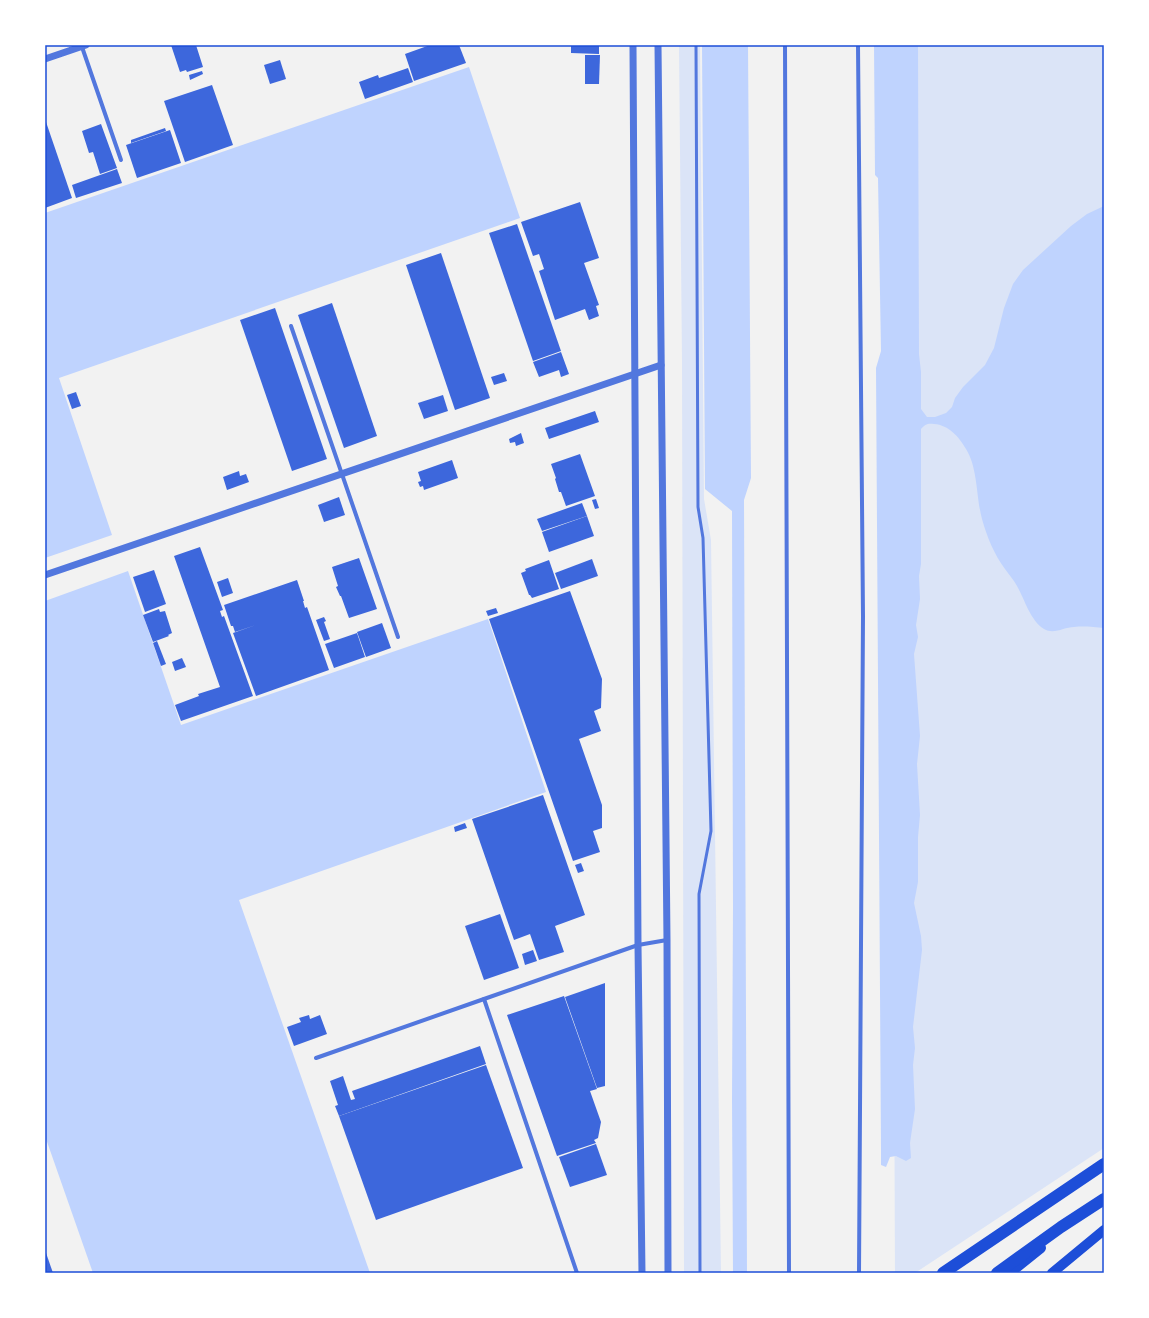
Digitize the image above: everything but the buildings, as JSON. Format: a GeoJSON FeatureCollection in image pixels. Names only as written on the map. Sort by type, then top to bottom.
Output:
{"type":"FeatureCollection","features":[{"type":"Feature","properties":{"kind":"highway"},"geometry":{"type":"LineString","coordinates":[[943,1273],[1104,1164]]}},
{"type":"Feature","properties":{"kind":"highway"},"geometry":{"type":"LineString","coordinates":[[997,1273],[1104,1198]]}},
{"type":"Feature","properties":{"kind":"main road"},"geometry":{"type":"LineString","coordinates":[[1010,1273],[1104,1198]]}},
{"type":"Feature","properties":{"kind":"main road"},"geometry":{"type":"LineString","coordinates":[[1052,1273],[1104,1230]]}},
{"type":"Feature","properties":{"kind":"street"},"geometry":{"type":"LineString","coordinates":[[633,45],[638,945],[642,1273]]}},
{"type":"Feature","properties":{"kind":"street"},"geometry":{"type":"LineString","coordinates":[[658,45],[668,1273]]}},
{"type":"Feature","properties":{"kind":"street"},"geometry":{"type":"LineString","coordinates":[[785,45],[789,1273]]}},
{"type":"Feature","properties":{"kind":"street"},"geometry":{"type":"LineString","coordinates":[[858,45],[863,616],[859,1273]]}},
{"type":"Feature","properties":{"kind":"street"},"geometry":{"type":"LineString","coordinates":[[45,59],[84,46],[121,160]]}},
{"type":"Feature","properties":{"kind":"street"},"geometry":{"type":"LineString","coordinates":[[291,326],[398,637]]}},
{"type":"Feature","properties":{"kind":"street"},"geometry":{"type":"LineString","coordinates":[[45,575],[661,364]]}},
{"type":"Feature","properties":{"kind":"street"},"geometry":{"type":"LineString","coordinates":[[316,1058],[638,945],[666,940]]}},
{"type":"Feature","properties":{"kind":"street"},"geometry":{"type":"LineString","coordinates":[[484,998],[577,1273]]}},
{"type":"Feature","properties":{"kind":"lane"},"geometry":{"type":"LineString","coordinates":[[696,45],[698,507],[703,538],[711,831],[699,894],[700,1273]]}},
{"type":"Feature","properties":{"kind":"shaded area"},"geometry":{"type":"Polygon","coordinates":[[[679,45],[700,45],[704,499],[711,540],[721,1273],[684,1273],[682,362],[679,45]]]}},
{"type":"Feature","properties":{"kind":"shaded area"},"geometry":{"type":"Polygon","coordinates":[[[890,45],[1104,45],[1104,1148],[915,1273],[895,1273],[890,45]]]}},
{"type":"Feature","properties":{"kind":"water"},"geometry":{"type":"Polygon","coordinates":[[[702,45],[748,45],[751,478],[744,500],[747,1273],[733,1273],[732,511],[705,489],[702,45]]]}},
{"type":"Feature","properties":{"kind":"water"},"geometry":{"type":"Polygon","coordinates":[[[874,45],[918,45],[919,354],[921,372],[921,409],[927,417],[935,417],[946,413],[952,407],[955,398],[963,387],[985,365],[994,348],[1004,308],[1013,284],[1023,270],[1071,226],[1087,214],[1104,206],[1104,628],[1070,627],[1048,631],[1039,625],[1031,615],[1016,584],[997,557],[989,539],[980,510],[973,465],[966,449],[957,436],[949,429],[939,425],[928,424],[921,429],[920,599],[916,625],[918,637],[914,654],[920,736],[917,764],[920,815],[918,837],[918,882],[914,903],[921,936],[922,950],[913,1027],[915,1048],[913,1065],[915,1109],[910,1143],[911,1158],[906,1161],[896,1156],[890,1157],[886,1167],[881,1165],[876,368],[881,351],[878,178],[875,175],[874,45]]]}},
{"type":"Feature","properties":{"kind":"water"},"geometry":{"type":"Polygon","coordinates":[[[469,67],[520,218],[59,378],[112,535],[45,558],[45,213],[469,67]]]}},
{"type":"Feature","properties":{"kind":"water"},"geometry":{"type":"Polygon","coordinates":[[[128,571],[181,725],[488,619],[546,792],[239,900],[370,1273],[93,1273],[45,1136],[45,601],[128,571]]]}}]}
